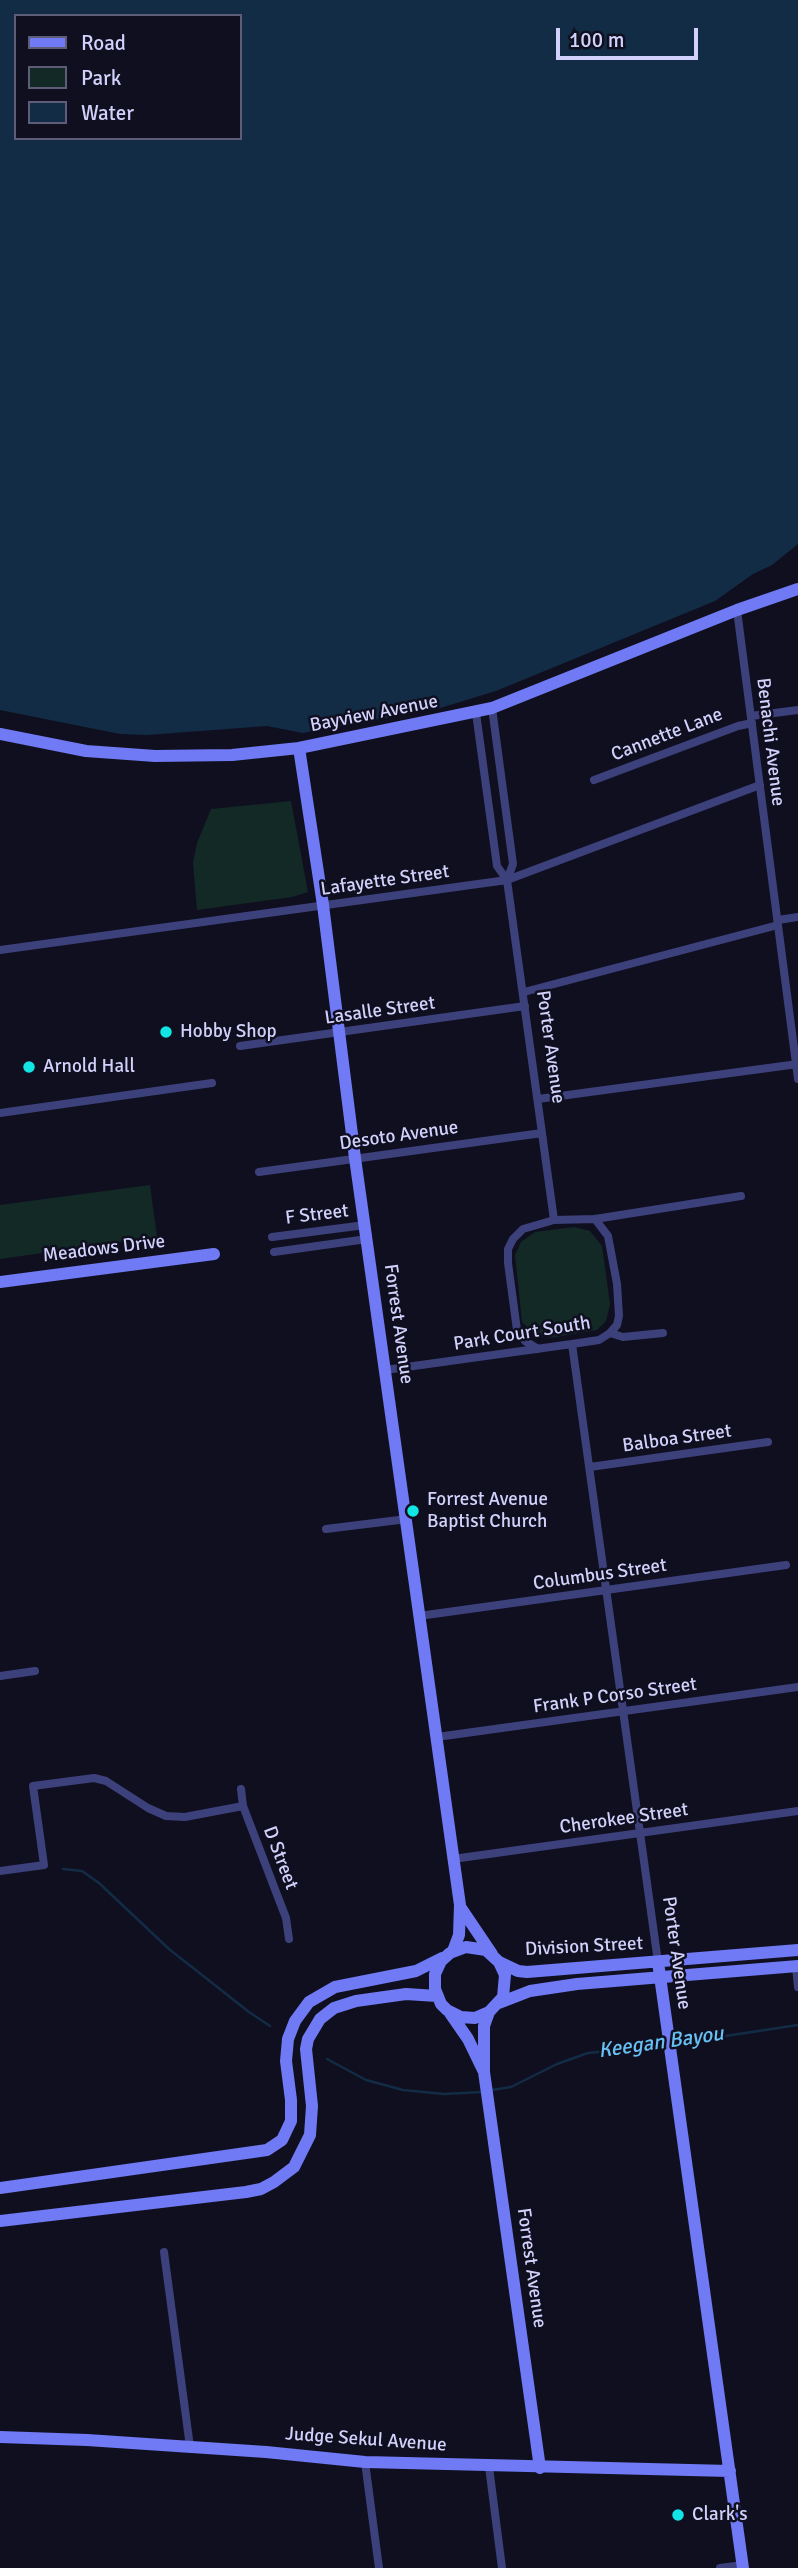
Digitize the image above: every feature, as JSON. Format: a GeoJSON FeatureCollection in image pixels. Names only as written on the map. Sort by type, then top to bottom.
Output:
{"type":"FeatureCollection","features":[{"type":"Feature","properties":{"kind":"street","name":"Bayview Avenue"},"geometry":{"type":"LineString","coordinates":[[0,734],[86,751],[155,757],[232,755],[299,748],[492,708],[737,610],[798,589]]}},
{"type":"Feature","properties":{"kind":"street","name":"Benachi Avenue"},"geometry":{"type":"LineString","coordinates":[[737,610],[798,1079]]}},
{"type":"Feature","properties":{"kind":"street","name":"Porter Avenue"},"geometry":{"type":"LineString","coordinates":[[492,708],[513,864],[507,880]]}},
{"type":"Feature","properties":{"kind":"street","name":"Cannette Lane"},"geometry":{"type":"LineString","coordinates":[[594,780],[751,720],[798,710]]}},
{"type":"Feature","properties":{"kind":"street","name":"Porter Avenue"},"geometry":{"type":"LineString","coordinates":[[476,713],[497,866],[507,880],[554,1220]]}},
{"type":"Feature","properties":{"kind":"street","name":"Forrest Avenue"},"geometry":{"type":"LineString","coordinates":[[299,748],[323,905],[355,1158],[460,1905],[459,1935],[450,1953]]}},
{"type":"Feature","properties":{"kind":"street","name":"Lafayette Street"},"geometry":{"type":"LineString","coordinates":[[0,950],[507,880],[760,785]]}},
{"type":"Feature","properties":{"kind":"street"},"geometry":{"type":"LineString","coordinates":[[524,992],[798,917]]}},
{"type":"Feature","properties":{"kind":"street","name":"Lasalle Street"},"geometry":{"type":"LineString","coordinates":[[240,1046],[526,1006]]}},
{"type":"Feature","properties":{"kind":"street"},"geometry":{"type":"LineString","coordinates":[[538,1099],[797,1065]]}},
{"type":"Feature","properties":{"kind":"street"},"geometry":{"type":"LineString","coordinates":[[0,1113],[212,1083]]}},
{"type":"Feature","properties":{"kind":"street","name":"Desoto Avenue"},"geometry":{"type":"LineString","coordinates":[[259,1172],[542,1132]]}},
{"type":"Feature","properties":{"kind":"street"},"geometry":{"type":"LineString","coordinates":[[538,1349],[525,1342],[517,1330],[508,1249],[523,1229],[554,1220],[595,1219],[741,1196]]}},
{"type":"Feature","properties":{"kind":"street"},"geometry":{"type":"LineString","coordinates":[[595,1219],[608,1236],[617,1284],[619,1316],[617,1325],[610,1333]]}},
{"type":"Feature","properties":{"kind":"street","name":"F Street"},"geometry":{"type":"LineString","coordinates":[[272,1237],[365,1225]]}},
{"type":"Feature","properties":{"kind":"street","name":"F Street"},"geometry":{"type":"LineString","coordinates":[[274,1252],[367,1240]]}},
{"type":"Feature","properties":{"kind":"street","name":"Meadows Drive"},"geometry":{"type":"LineString","coordinates":[[0,1282],[214,1254]]}},
{"type":"Feature","properties":{"kind":"street","name":"Park Court South"},"geometry":{"type":"LineString","coordinates":[[385,1370],[599,1340],[610,1333],[623,1337],[663,1333]]}},
{"type":"Feature","properties":{"kind":"street","name":"Porter Avenue"},"geometry":{"type":"LineString","coordinates":[[572,1344],[743,2566]]}},
{"type":"Feature","properties":{"kind":"street","name":"Balboa Street"},"geometry":{"type":"LineString","coordinates":[[590,1466],[768,1442]]}},
{"type":"Feature","properties":{"kind":"street"},"geometry":{"type":"LineString","coordinates":[[326,1529],[407,1519]]}},
{"type":"Feature","properties":{"kind":"street","name":"Columbus Street"},"geometry":{"type":"LineString","coordinates":[[419,1616],[786,1565]]}},
{"type":"Feature","properties":{"kind":"street"},"geometry":{"type":"LineString","coordinates":[[0,1676],[35,1671]]}},
{"type":"Feature","properties":{"kind":"street","name":"Frank P Corso Street"},"geometry":{"type":"LineString","coordinates":[[436,1737],[798,1687]]}},
{"type":"Feature","properties":{"kind":"street"},"geometry":{"type":"LineString","coordinates":[[0,1871],[44,1866],[33,1786],[94,1778],[106,1781],[148,1808],[166,1816],[185,1817],[243,1806]]}},
{"type":"Feature","properties":{"kind":"street","name":"D Street"},"geometry":{"type":"LineString","coordinates":[[241,1789],[243,1806],[286,1918],[289,1939]]}},
{"type":"Feature","properties":{"kind":"street","name":"Cherokee Street"},"geometry":{"type":"LineString","coordinates":[[453,1858],[798,1811]]}},
{"type":"Feature","properties":{"kind":"street","name":"Forrest Avenue"},"geometry":{"type":"LineString","coordinates":[[460,1905],[495,1958]]}},
{"type":"Feature","properties":{"kind":"street"},"geometry":{"type":"LineString","coordinates":[[0,2188],[256,2153],[275,2146],[288,2131],[291,2121],[286,2050],[295,2021],[309,2002],[322,1993],[348,1983],[416,1971],[450,1953],[473,1947],[495,1958],[506,1983],[494,2008],[468,2018],[447,2010],[437,1996],[435,1974],[450,1953]]}},
{"type":"Feature","properties":{"kind":"street","name":"Division Street"},"geometry":{"type":"LineString","coordinates":[[495,1958],[518,1971],[527,1972],[798,1950]]}},
{"type":"Feature","properties":{"kind":"street"},"geometry":{"type":"LineString","coordinates":[[797,1967],[798,1987]]}},
{"type":"Feature","properties":{"kind":"street","name":"Division Street"},"geometry":{"type":"LineString","coordinates":[[494,2008],[545,1988],[797,1967]]}},
{"type":"Feature","properties":{"kind":"street"},"geometry":{"type":"LineString","coordinates":[[0,2221],[246,2192],[275,2182],[294,2168],[310,2135],[312,2106],[306,2061],[308,2039],[327,2012],[343,2004],[406,1994],[437,1996]]}},
{"type":"Feature","properties":{"kind":"street","name":"Forrest Avenue"},"geometry":{"type":"LineString","coordinates":[[494,2008],[483,2034],[485,2078],[540,2468]]}},
{"type":"Feature","properties":{"kind":"street","name":"Forrest Avenue"},"geometry":{"type":"LineString","coordinates":[[447,2010],[468,2039],[485,2078]]}},
{"type":"Feature","properties":{"kind":"street"},"geometry":{"type":"LineString","coordinates":[[164,2252],[190,2447]]}},
{"type":"Feature","properties":{"kind":"street","name":"Judge Sekul Avenue"},"geometry":{"type":"LineString","coordinates":[[0,2437],[190,2447],[365,2462],[730,2471]]}},
{"type":"Feature","properties":{"kind":"street"},"geometry":{"type":"LineString","coordinates":[[365,2462],[379,2568]]}},
{"type":"Feature","properties":{"kind":"street"},"geometry":{"type":"LineString","coordinates":[[489,2467],[502,2568]]}},
{"type":"Feature","properties":{"kind":"street"},"geometry":{"type":"LineString","coordinates":[[720,2568],[743,2566]]}},
{"type":"Feature","properties":{"kind":"green space"},"geometry":{"type":"Polygon","coordinates":[[[291,801],[308,892],[292,897],[197,910],[193,863],[197,843],[211,809],[291,801]]]}},
{"type":"Feature","properties":{"kind":"green space"},"geometry":{"type":"Polygon","coordinates":[[[150,1185],[157,1237],[0,1259],[0,1205],[150,1185]]]}},
{"type":"Feature","properties":{"kind":"green space"},"geometry":{"type":"Polygon","coordinates":[[[574,1227],[590,1231],[602,1246],[610,1304],[606,1321],[597,1330],[549,1338],[536,1335],[522,1322],[515,1255],[521,1242],[535,1232],[574,1227]]]}},
{"type":"Feature","properties":{"kind":"water"},"geometry":{"type":"Polygon","coordinates":[[[0,0],[798,0],[798,544],[772,565],[753,574],[715,601],[496,691],[440,708],[303,733],[267,726],[147,735],[120,734],[0,710],[0,0]]]}},
{"type":"Feature","properties":{"kind":"waterway","name":"Keegan Bayou"},"geometry":{"type":"LineString","coordinates":[[63,1869],[82,1871],[99,1883],[169,1949],[270,2026]]}},
{"type":"Feature","properties":{"kind":"waterway","name":"Keegan Bayou"},"geometry":{"type":"LineString","coordinates":[[673,2044],[798,2025]]}},
{"type":"Feature","properties":{"kind":"waterway","name":"Keegan Bayou"},"geometry":{"type":"LineString","coordinates":[[492,2090],[511,2087],[557,2064],[588,2053],[667,2045]]}},
{"type":"Feature","properties":{"kind":"waterway","name":"Keegan Bayou"},"geometry":{"type":"LineString","coordinates":[[327,2059],[366,2080],[403,2090],[444,2094],[482,2092]]}},
{"type":"Feature","properties":{"kind":"place","name":"Hobby Shop"},"geometry":{"type":"Point","coordinates":[166,1032]}},
{"type":"Feature","properties":{"kind":"place","name":"Arnold Hall"},"geometry":{"type":"Point","coordinates":[29,1067]}},
{"type":"Feature","properties":{"kind":"place","name":"Forrest Avenue Baptist Church"},"geometry":{"type":"Point","coordinates":[413,1511]}},
{"type":"Feature","properties":{"kind":"place","name":"Clark's"},"geometry":{"type":"Point","coordinates":[678,2515]}}]}
